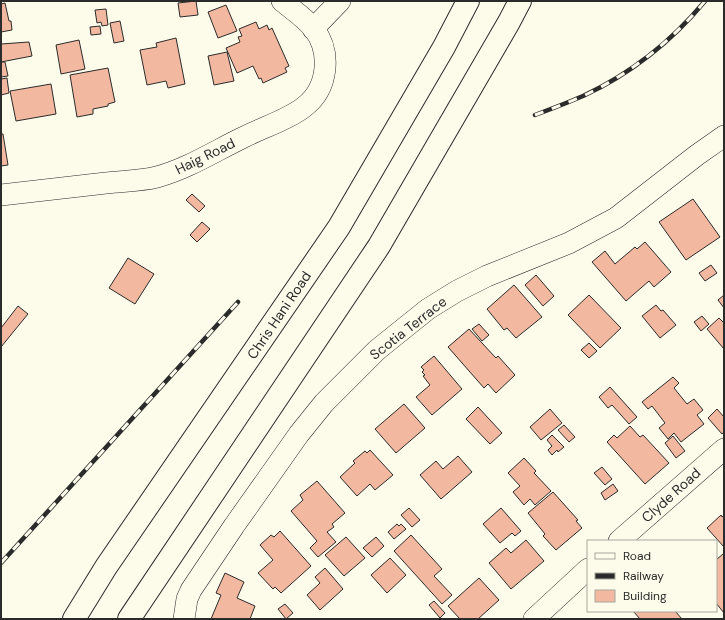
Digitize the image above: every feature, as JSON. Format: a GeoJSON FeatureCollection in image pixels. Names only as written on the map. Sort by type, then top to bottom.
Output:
{"type":"FeatureCollection","features":[{"type":"Feature","properties":{"kind":"main road","name":"Chris Hani Road"},"geometry":{"type":"LineString","coordinates":[[74,619],[106,567],[339,227],[444,47],[468,1]]}},
{"type":"Feature","properties":{"kind":"main road"},"geometry":{"type":"LineString","coordinates":[[129,619],[379,246],[506,29],[520,1]]}},
{"type":"Feature","properties":{"kind":"street"},"geometry":{"type":"LineString","coordinates":[[282,1],[310,25],[340,1]]}},
{"type":"Feature","properties":{"kind":"street","name":"Haig Road"},"geometry":{"type":"LineString","coordinates":[[1,195],[156,177],[189,164],[243,137],[295,114],[313,100],[319,90],[326,69],[323,47],[310,25]]}},
{"type":"Feature","properties":{"kind":"street","name":"Scotia Terrace"},"geometry":{"type":"LineString","coordinates":[[184,619],[187,599],[191,590],[299,434],[324,403],[377,350],[428,309],[457,291],[487,276],[568,243],[616,218],[724,136]]}},
{"type":"Feature","properties":{"kind":"street","name":"Clyde Road"},"geometry":{"type":"LineString","coordinates":[[620,540],[724,449]]}},
{"type":"Feature","properties":{"kind":"street"},"geometry":{"type":"LineString","coordinates":[[534,619],[587,570]]}},
{"type":"Feature","properties":{"kind":"building"},"geometry":{"type":"Polygon","coordinates":[[[196,1],[198,15],[180,17],[178,3],[196,1]]]}},
{"type":"Feature","properties":{"kind":"building"},"geometry":{"type":"Polygon","coordinates":[[[5,3],[9,21],[11,21],[12,30],[1,32],[1,4],[5,3]]]}},
{"type":"Feature","properties":{"kind":"building"},"geometry":{"type":"Polygon","coordinates":[[[226,5],[237,31],[218,38],[208,12],[226,5]]]}},
{"type":"Feature","properties":{"kind":"building"},"geometry":{"type":"Polygon","coordinates":[[[106,9],[108,25],[102,26],[101,22],[97,23],[95,10],[106,9]]]}},
{"type":"Feature","properties":{"kind":"building"},"geometry":{"type":"Polygon","coordinates":[[[120,21],[124,41],[114,43],[110,23],[120,21]]]}},
{"type":"Feature","properties":{"kind":"building"},"geometry":{"type":"Polygon","coordinates":[[[256,22],[259,29],[267,25],[269,30],[272,28],[289,66],[285,68],[287,72],[263,83],[261,78],[259,79],[253,66],[237,73],[226,48],[240,42],[238,37],[242,36],[239,29],[256,22]]]}},
{"type":"Feature","properties":{"kind":"building"},"geometry":{"type":"Polygon","coordinates":[[[100,26],[101,34],[91,35],[90,27],[100,26]]]}},
{"type":"Feature","properties":{"kind":"building"},"geometry":{"type":"Polygon","coordinates":[[[176,38],[185,84],[168,88],[166,81],[147,85],[140,50],[157,47],[156,43],[176,38]]]}},
{"type":"Feature","properties":{"kind":"building"},"geometry":{"type":"Polygon","coordinates":[[[79,40],[85,69],[61,74],[56,45],[79,40]]]}},
{"type":"Feature","properties":{"kind":"building"},"geometry":{"type":"Polygon","coordinates":[[[29,42],[32,56],[1,62],[1,44],[29,42]]]}},
{"type":"Feature","properties":{"kind":"building"},"geometry":{"type":"Polygon","coordinates":[[[227,52],[234,81],[214,85],[208,56],[227,52]]]}},
{"type":"Feature","properties":{"kind":"building"},"geometry":{"type":"Polygon","coordinates":[[[1,62],[5,62],[8,76],[1,77],[1,62]]]}},
{"type":"Feature","properties":{"kind":"building"},"geometry":{"type":"Polygon","coordinates":[[[108,68],[115,102],[108,104],[108,106],[93,109],[93,114],[77,117],[70,75],[108,68]]]}},
{"type":"Feature","properties":{"kind":"building"},"geometry":{"type":"Polygon","coordinates":[[[7,78],[9,93],[1,95],[1,79],[7,78]]]}},
{"type":"Feature","properties":{"kind":"building"},"geometry":{"type":"Polygon","coordinates":[[[51,84],[56,114],[16,121],[10,91],[51,84]]]}},
{"type":"Feature","properties":{"kind":"building"},"geometry":{"type":"Polygon","coordinates":[[[1,134],[3,134],[8,165],[1,166],[1,134]]]}},
{"type":"Feature","properties":{"kind":"building"},"geometry":{"type":"Polygon","coordinates":[[[192,194],[205,206],[199,212],[186,200],[192,194]]]}},
{"type":"Feature","properties":{"kind":"building"},"geometry":{"type":"Polygon","coordinates":[[[693,199],[720,237],[686,260],[659,222],[693,199]]]}},
{"type":"Feature","properties":{"kind":"building"},"geometry":{"type":"Polygon","coordinates":[[[202,222],[210,229],[197,242],[190,235],[202,222]]]}},
{"type":"Feature","properties":{"kind":"building"},"geometry":{"type":"Polygon","coordinates":[[[645,242],[671,272],[654,287],[649,281],[626,301],[592,262],[605,251],[615,264],[635,247],[637,249],[645,242]]]}},
{"type":"Feature","properties":{"kind":"building"},"geometry":{"type":"Polygon","coordinates":[[[128,258],[154,274],[135,304],[109,288],[128,258]]]}},
{"type":"Feature","properties":{"kind":"building"},"geometry":{"type":"Polygon","coordinates":[[[711,265],[717,273],[705,281],[699,273],[711,265]]]}},
{"type":"Feature","properties":{"kind":"building"},"geometry":{"type":"Polygon","coordinates":[[[536,275],[554,296],[543,306],[525,285],[536,275]]]}},
{"type":"Feature","properties":{"kind":"building"},"geometry":{"type":"Polygon","coordinates":[[[514,285],[542,317],[516,338],[507,328],[504,330],[487,309],[514,285]]]}},
{"type":"Feature","properties":{"kind":"building"},"geometry":{"type":"Polygon","coordinates":[[[589,295],[621,328],[600,348],[568,315],[589,295]]]}},
{"type":"Feature","properties":{"kind":"building"},"geometry":{"type":"Polygon","coordinates":[[[724,295],[724,308],[718,300],[724,295]]]}},
{"type":"Feature","properties":{"kind":"building"},"geometry":{"type":"Polygon","coordinates":[[[656,305],[661,311],[663,310],[676,325],[660,338],[642,316],[656,305]]]}},
{"type":"Feature","properties":{"kind":"building"},"geometry":{"type":"Polygon","coordinates":[[[18,306],[28,314],[1,347],[1,328],[18,306]]]}},
{"type":"Feature","properties":{"kind":"building"},"geometry":{"type":"Polygon","coordinates":[[[702,316],[709,324],[701,331],[694,322],[702,316]]]}},
{"type":"Feature","properties":{"kind":"building"},"geometry":{"type":"Polygon","coordinates":[[[719,318],[724,323],[724,349],[707,329],[719,318]]]}},
{"type":"Feature","properties":{"kind":"building"},"geometry":{"type":"Polygon","coordinates":[[[479,324],[489,335],[482,341],[472,329],[479,324]]]}},
{"type":"Feature","properties":{"kind":"building"},"geometry":{"type":"Polygon","coordinates":[[[469,329],[496,358],[498,356],[515,375],[496,393],[488,384],[484,388],[448,347],[469,329]]]}},
{"type":"Feature","properties":{"kind":"building"},"geometry":{"type":"Polygon","coordinates":[[[589,343],[597,351],[589,358],[581,350],[589,343]]]}},
{"type":"Feature","properties":{"kind":"building"},"geometry":{"type":"Polygon","coordinates":[[[434,356],[462,389],[432,415],[416,397],[430,385],[423,376],[425,375],[422,372],[424,370],[421,367],[434,356]]]}},
{"type":"Feature","properties":{"kind":"building"},"geometry":{"type":"Polygon","coordinates":[[[673,377],[679,383],[674,388],[687,404],[694,399],[703,410],[697,415],[704,424],[681,442],[674,433],[668,439],[659,428],[665,423],[652,406],[648,409],[642,402],[673,377]]]}},
{"type":"Feature","properties":{"kind":"building"},"geometry":{"type":"Polygon","coordinates":[[[610,387],[637,417],[629,424],[612,405],[608,408],[599,397],[610,387]]]}},
{"type":"Feature","properties":{"kind":"building"},"geometry":{"type":"Polygon","coordinates":[[[404,404],[425,428],[396,453],[375,429],[404,404]]]}},
{"type":"Feature","properties":{"kind":"building"},"geometry":{"type":"Polygon","coordinates":[[[478,407],[502,433],[490,444],[466,419],[478,407]]]}},
{"type":"Feature","properties":{"kind":"building"},"geometry":{"type":"Polygon","coordinates":[[[550,409],[562,423],[541,440],[530,427],[550,409]]]}},
{"type":"Feature","properties":{"kind":"building"},"geometry":{"type":"Polygon","coordinates":[[[717,409],[724,417],[724,432],[722,434],[708,418],[717,409]]]}},
{"type":"Feature","properties":{"kind":"building"},"geometry":{"type":"Polygon","coordinates":[[[564,425],[575,437],[569,442],[558,430],[564,425]]]}},
{"type":"Feature","properties":{"kind":"building"},"geometry":{"type":"Polygon","coordinates":[[[630,426],[640,437],[643,435],[669,463],[645,484],[607,442],[614,435],[617,438],[630,426]]]}},
{"type":"Feature","properties":{"kind":"building"},"geometry":{"type":"Polygon","coordinates":[[[552,435],[564,447],[558,452],[557,450],[552,455],[548,450],[552,446],[547,440],[552,435]]]}},
{"type":"Feature","properties":{"kind":"building"},"geometry":{"type":"Polygon","coordinates":[[[673,436],[685,451],[676,458],[665,443],[673,436]]]}},
{"type":"Feature","properties":{"kind":"building"},"geometry":{"type":"Polygon","coordinates":[[[370,450],[393,475],[375,490],[370,484],[357,496],[340,477],[355,463],[353,461],[365,451],[367,453],[370,450]]]}},
{"type":"Feature","properties":{"kind":"building"},"geometry":{"type":"Polygon","coordinates":[[[458,456],[472,472],[441,499],[420,475],[436,461],[443,469],[458,456]]]}},
{"type":"Feature","properties":{"kind":"building"},"geometry":{"type":"Polygon","coordinates":[[[524,458],[536,471],[534,473],[551,491],[535,505],[530,499],[524,505],[513,492],[520,486],[508,473],[524,458]]]}},
{"type":"Feature","properties":{"kind":"building"},"geometry":{"type":"Polygon","coordinates":[[[602,467],[612,479],[605,485],[594,473],[602,467]]]}},
{"type":"Feature","properties":{"kind":"building"},"geometry":{"type":"Polygon","coordinates":[[[317,481],[345,513],[332,524],[334,527],[327,532],[336,542],[318,557],[310,548],[317,541],[291,511],[303,500],[300,495],[317,481]]]}},
{"type":"Feature","properties":{"kind":"building"},"geometry":{"type":"Polygon","coordinates":[[[613,484],[618,491],[605,500],[601,493],[613,484]]]}},
{"type":"Feature","properties":{"kind":"building"},"geometry":{"type":"Polygon","coordinates":[[[553,492],[578,520],[576,521],[582,528],[556,550],[543,536],[545,534],[528,513],[553,492]]]}},
{"type":"Feature","properties":{"kind":"building"},"geometry":{"type":"Polygon","coordinates":[[[409,508],[420,520],[412,527],[401,515],[409,508]]]}},
{"type":"Feature","properties":{"kind":"building"},"geometry":{"type":"Polygon","coordinates":[[[501,508],[521,531],[515,536],[512,533],[500,543],[483,524],[501,508]]]}},
{"type":"Feature","properties":{"kind":"building"},"geometry":{"type":"Polygon","coordinates":[[[721,515],[722,517],[724,515],[724,547],[707,528],[721,515]]]}},
{"type":"Feature","properties":{"kind":"building"},"geometry":{"type":"Polygon","coordinates":[[[397,524],[399,526],[401,524],[406,529],[394,539],[388,532],[397,524]]]}},
{"type":"Feature","properties":{"kind":"building"},"geometry":{"type":"Polygon","coordinates":[[[280,531],[311,566],[281,593],[275,587],[273,589],[258,573],[273,560],[260,545],[271,535],[274,537],[280,531]]]}},
{"type":"Feature","properties":{"kind":"building"},"geometry":{"type":"Polygon","coordinates":[[[411,535],[442,569],[434,576],[452,595],[442,604],[394,551],[411,535]]]}},
{"type":"Feature","properties":{"kind":"building"},"geometry":{"type":"Polygon","coordinates":[[[346,537],[365,558],[344,576],[325,555],[346,537]]]}},
{"type":"Feature","properties":{"kind":"building"},"geometry":{"type":"Polygon","coordinates":[[[376,537],[384,546],[372,557],[363,548],[376,537]]]}},
{"type":"Feature","properties":{"kind":"building"},"geometry":{"type":"Polygon","coordinates":[[[526,540],[544,561],[511,589],[489,563],[506,548],[511,553],[526,540]]]}},
{"type":"Feature","properties":{"kind":"building"},"geometry":{"type":"Polygon","coordinates":[[[723,554],[724,555],[724,613],[717,604],[717,559],[723,554]]]}},
{"type":"Feature","properties":{"kind":"building"},"geometry":{"type":"Polygon","coordinates":[[[390,558],[406,575],[387,593],[371,575],[390,558]]]}},
{"type":"Feature","properties":{"kind":"building"},"geometry":{"type":"Polygon","coordinates":[[[325,568],[343,589],[320,610],[307,595],[320,583],[315,577],[325,568]]]}},
{"type":"Feature","properties":{"kind":"building"},"geometry":{"type":"Polygon","coordinates":[[[225,573],[244,582],[237,598],[255,606],[250,619],[211,619],[221,595],[216,593],[225,573]]]}},
{"type":"Feature","properties":{"kind":"building"},"geometry":{"type":"Polygon","coordinates":[[[479,578],[499,600],[478,619],[460,619],[448,606],[479,578]]]}},
{"type":"Feature","properties":{"kind":"building"},"geometry":{"type":"Polygon","coordinates":[[[434,601],[445,613],[440,618],[429,605],[434,601]]]}},
{"type":"Feature","properties":{"kind":"building"},"geometry":{"type":"Polygon","coordinates":[[[285,604],[293,613],[286,619],[278,609],[285,604]]]}},
{"type":"Feature","properties":{"kind":"building"},"geometry":{"type":"Polygon","coordinates":[[[634,612],[676,612],[682,619],[640,619],[634,612]]]}},
{"type":"Feature","properties":{"kind":"railway"},"geometry":{"type":"LineString","coordinates":[[535,115],[583,96],[634,67],[679,30],[705,1]]}},
{"type":"Feature","properties":{"kind":"railway"},"geometry":{"type":"LineString","coordinates":[[1,563],[238,302]]}}]}
